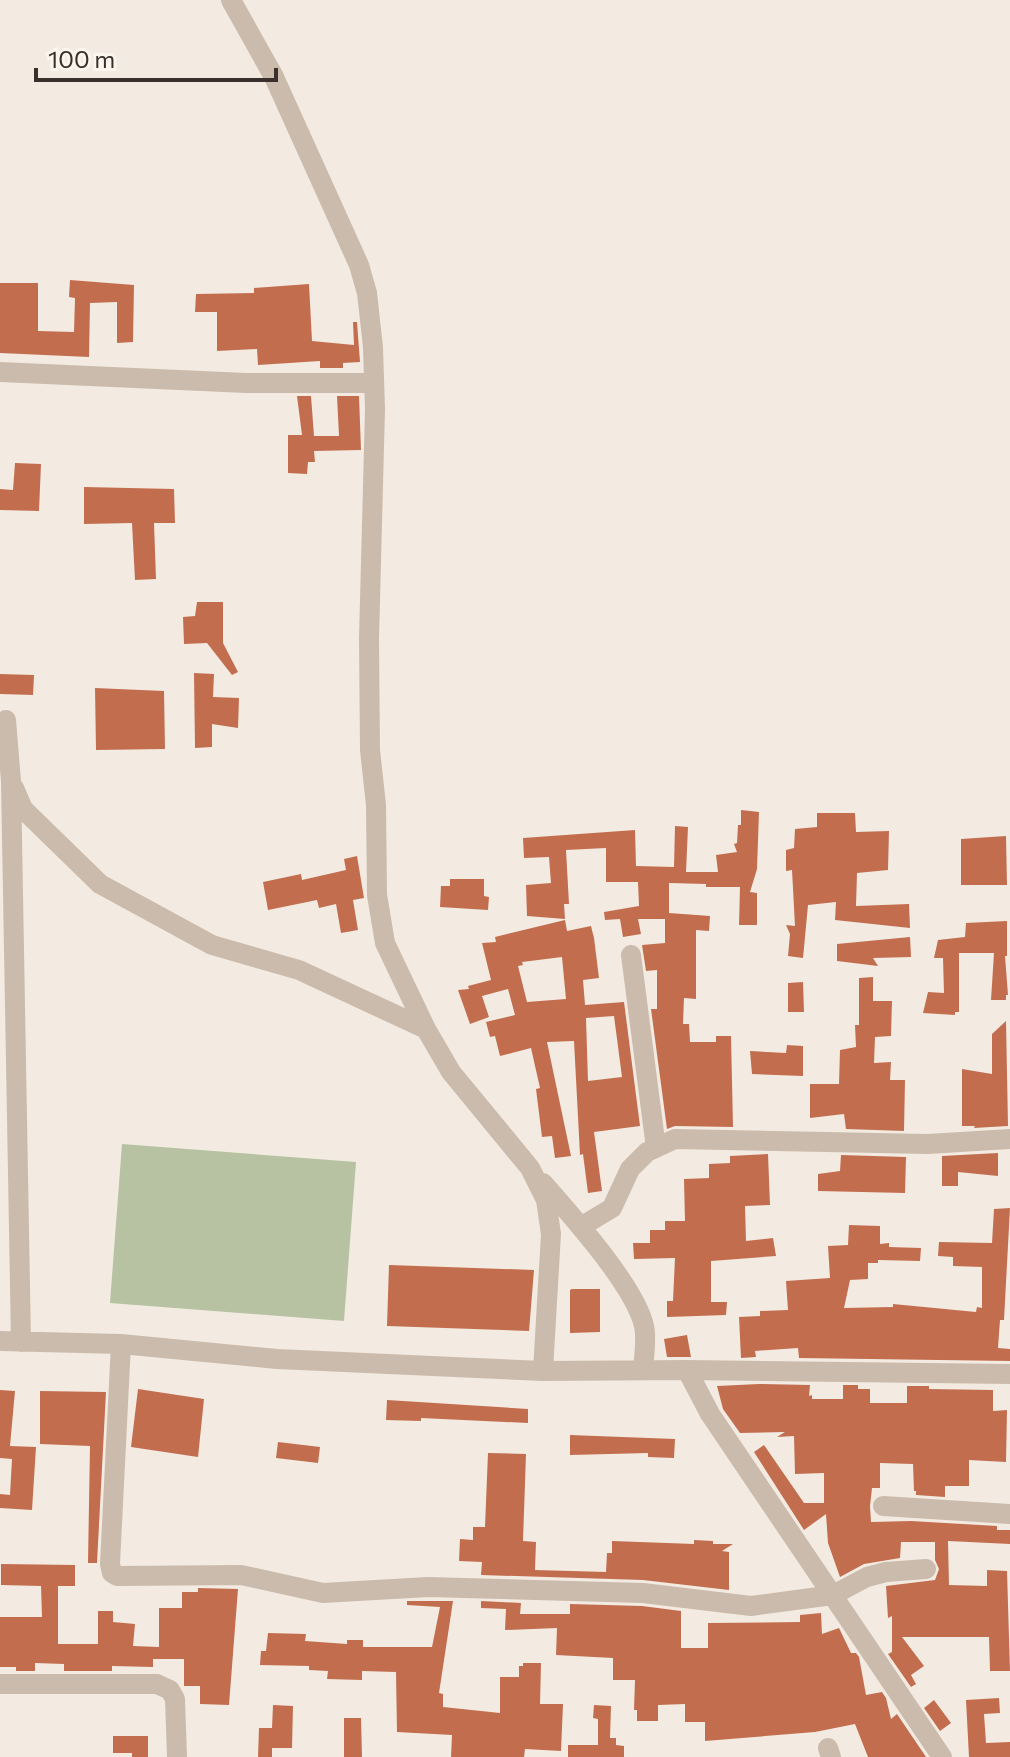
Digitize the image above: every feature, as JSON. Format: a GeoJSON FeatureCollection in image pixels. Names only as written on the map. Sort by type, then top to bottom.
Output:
{"type":"FeatureCollection","features":[{"type":"Feature","properties":{"kind":"street"},"geometry":{"type":"LineString","coordinates":[[231,0],[274,77],[359,265],[371,322],[374,383],[370,750],[376,805],[377,895],[385,943],[426,1029],[451,1072],[582,1226],[639,1307],[645,1329],[643,1369]]}},
{"type":"Feature","properties":{"kind":"street"},"geometry":{"type":"LineString","coordinates":[[0,372],[246,383],[374,383]]}},
{"type":"Feature","properties":{"kind":"street"},"geometry":{"type":"LineString","coordinates":[[6,720],[21,1342]]}},
{"type":"Feature","properties":{"kind":"street"},"geometry":{"type":"LineString","coordinates":[[6,778],[23,809],[100,884],[212,945],[299,970],[426,1029]]}},
{"type":"Feature","properties":{"kind":"street"},"geometry":{"type":"LineString","coordinates":[[631,955],[656,1148]]}},
{"type":"Feature","properties":{"kind":"street"},"geometry":{"type":"LineString","coordinates":[[582,1226],[612,1208],[630,1169],[647,1152],[675,1139],[928,1144],[1010,1139]]}},
{"type":"Feature","properties":{"kind":"street"},"geometry":{"type":"LineString","coordinates":[[530,1168],[546,1200],[551,1234],[543,1371]]}},
{"type":"Feature","properties":{"kind":"street"},"geometry":{"type":"LineString","coordinates":[[0,1341],[121,1344],[277,1359],[543,1371],[643,1369],[1010,1374]]}},
{"type":"Feature","properties":{"kind":"street"},"geometry":{"type":"LineString","coordinates":[[121,1344],[110,1564],[112,1573],[117,1576],[241,1575],[323,1593],[428,1587],[643,1593],[751,1606],[833,1595],[867,1577],[886,1572],[926,1569]]}},
{"type":"Feature","properties":{"kind":"street"},"geometry":{"type":"LineString","coordinates":[[687,1370],[710,1414],[942,1757]]}},
{"type":"Feature","properties":{"kind":"street"},"geometry":{"type":"LineString","coordinates":[[883,1506],[1010,1514]]}},
{"type":"Feature","properties":{"kind":"street"},"geometry":{"type":"LineString","coordinates":[[0,1684],[157,1684],[170,1690],[175,1699],[177,1757]]}},
{"type":"Feature","properties":{"kind":"green space"},"geometry":{"type":"Polygon","coordinates":[[[122,1144],[356,1162],[344,1321],[110,1303],[122,1144]]]}},
{"type":"Feature","properties":{"kind":"building"},"geometry":{"type":"Polygon","coordinates":[[[70,280],[134,285],[133,342],[117,343],[117,302],[90,303],[89,357],[0,353],[0,283],[38,283],[38,331],[74,332],[75,298],[69,297],[70,280]]]}},
{"type":"Feature","properties":{"kind":"building"},"geometry":{"type":"Polygon","coordinates":[[[309,284],[312,341],[354,345],[353,322],[357,322],[360,362],[343,363],[343,368],[320,368],[320,361],[258,365],[257,349],[217,351],[217,312],[195,312],[196,294],[254,293],[254,288],[309,284]]]}},
{"type":"Feature","properties":{"kind":"building"},"geometry":{"type":"Polygon","coordinates":[[[297,396],[311,396],[314,436],[339,436],[337,396],[359,396],[361,450],[314,451],[315,462],[308,462],[307,474],[288,473],[288,435],[302,435],[297,396]]]}},
{"type":"Feature","properties":{"kind":"building"},"geometry":{"type":"Polygon","coordinates":[[[15,463],[41,464],[39,511],[0,510],[0,489],[13,490],[15,463]]]}},
{"type":"Feature","properties":{"kind":"building"},"geometry":{"type":"Polygon","coordinates":[[[84,487],[174,489],[175,523],[154,523],[156,579],[135,580],[132,523],[84,524],[84,487]]]}},
{"type":"Feature","properties":{"kind":"building"},"geometry":{"type":"Polygon","coordinates":[[[197,602],[223,602],[223,643],[238,672],[232,675],[207,643],[184,644],[183,617],[195,616],[197,602]]]}},
{"type":"Feature","properties":{"kind":"building"},"geometry":{"type":"Polygon","coordinates":[[[194,673],[214,674],[213,697],[239,698],[238,728],[212,724],[212,747],[195,748],[194,673]]]}},
{"type":"Feature","properties":{"kind":"building"},"geometry":{"type":"Polygon","coordinates":[[[0,674],[34,675],[33,695],[0,694],[0,674]]]}},
{"type":"Feature","properties":{"kind":"building"},"geometry":{"type":"Polygon","coordinates":[[[95,688],[164,691],[165,749],[96,750],[95,688]]]}},
{"type":"Feature","properties":{"kind":"building"},"geometry":{"type":"Polygon","coordinates":[[[741,810],[759,812],[757,869],[750,892],[757,893],[757,925],[739,925],[740,887],[669,883],[669,913],[710,916],[709,931],[696,930],[696,999],[684,998],[683,1024],[689,1024],[690,1042],[716,1042],[716,1036],[731,1036],[733,1127],[675,1126],[667,1129],[651,1009],[657,1009],[657,970],[646,971],[642,945],[665,943],[665,919],[638,919],[641,934],[623,937],[620,919],[605,920],[604,912],[639,906],[638,882],[606,882],[606,848],[566,850],[569,904],[564,904],[565,919],[527,916],[526,885],[551,883],[549,857],[524,858],[523,838],[635,830],[636,866],[674,867],[675,826],[688,827],[686,872],[718,872],[716,855],[737,852],[734,844],[737,843],[738,825],[741,825],[741,810]]]}},
{"type":"Feature","properties":{"kind":"building"},"geometry":{"type":"Polygon","coordinates":[[[817,813],[855,813],[856,832],[889,831],[888,870],[857,873],[856,906],[909,904],[910,928],[835,920],[836,902],[808,905],[803,958],[788,956],[790,934],[786,925],[795,926],[792,870],[786,871],[786,850],[794,848],[795,829],[817,827],[817,813]]]}},
{"type":"Feature","properties":{"kind":"building"},"geometry":{"type":"Polygon","coordinates":[[[1006,836],[1007,885],[961,885],[961,839],[1006,836]]]}},
{"type":"Feature","properties":{"kind":"building"},"geometry":{"type":"Polygon","coordinates":[[[357,856],[364,898],[353,900],[358,930],[341,933],[336,904],[319,908],[317,900],[268,910],[263,882],[301,874],[302,880],[346,870],[344,859],[357,856]]]}},
{"type":"Feature","properties":{"kind":"building"},"geometry":{"type":"Polygon","coordinates":[[[450,879],[484,879],[484,896],[489,897],[488,910],[440,907],[441,886],[450,886],[450,879]]]}},
{"type":"Feature","properties":{"kind":"building"},"geometry":{"type":"Polygon","coordinates":[[[565,920],[567,931],[591,926],[599,978],[583,980],[585,1005],[624,1002],[640,1126],[594,1132],[602,1191],[588,1193],[583,1154],[580,1155],[574,1041],[547,1042],[571,1156],[555,1158],[552,1136],[542,1137],[536,1089],[540,1088],[531,1048],[500,1056],[495,1036],[490,1037],[486,1022],[515,1015],[508,989],[482,996],[489,1017],[470,1024],[458,990],[491,980],[482,943],[496,942],[495,937],[565,920]],[[562,957],[522,962],[523,965],[518,966],[527,1002],[566,999],[562,957]],[[614,1016],[586,1018],[588,1081],[622,1077],[614,1016]]]}},
{"type":"Feature","properties":{"kind":"building"},"geometry":{"type":"Polygon","coordinates":[[[1007,921],[1006,1000],[991,1000],[994,953],[959,953],[959,1012],[955,1015],[923,1013],[928,992],[944,993],[943,958],[934,958],[938,940],[965,937],[966,923],[1007,921]]]}},
{"type":"Feature","properties":{"kind":"building"},"geometry":{"type":"Polygon","coordinates":[[[910,937],[911,957],[873,958],[878,966],[837,961],[837,944],[910,937]]]}},
{"type":"Feature","properties":{"kind":"building"},"geometry":{"type":"Polygon","coordinates":[[[873,977],[873,1001],[892,1001],[891,1036],[875,1037],[874,1063],[891,1062],[890,1080],[905,1080],[904,1131],[846,1129],[844,1114],[810,1118],[810,1084],[839,1084],[840,1050],[856,1047],[859,978],[873,977]]]}},
{"type":"Feature","properties":{"kind":"building"},"geometry":{"type":"Polygon","coordinates":[[[803,982],[804,1012],[788,1012],[788,983],[803,982]]]}},
{"type":"Feature","properties":{"kind":"building"},"geometry":{"type":"Polygon","coordinates":[[[1006,1021],[1008,1126],[962,1126],[962,1069],[992,1074],[992,1034],[1006,1021]]]}},
{"type":"Feature","properties":{"kind":"building"},"geometry":{"type":"Polygon","coordinates":[[[787,1045],[803,1046],[803,1076],[752,1074],[750,1051],[786,1053],[787,1045]]]}},
{"type":"Feature","properties":{"kind":"building"},"geometry":{"type":"Polygon","coordinates":[[[998,1153],[998,1176],[958,1172],[958,1186],[942,1186],[942,1156],[998,1153]]]}},
{"type":"Feature","properties":{"kind":"building"},"geometry":{"type":"Polygon","coordinates":[[[768,1154],[770,1205],[745,1206],[746,1241],[773,1238],[776,1256],[711,1261],[711,1302],[727,1302],[726,1315],[667,1317],[667,1301],[673,1301],[675,1258],[634,1259],[633,1243],[650,1243],[650,1230],[665,1230],[665,1221],[685,1221],[684,1179],[709,1178],[709,1164],[730,1163],[730,1156],[768,1154]]]}},
{"type":"Feature","properties":{"kind":"building"},"geometry":{"type":"Polygon","coordinates":[[[841,1155],[906,1157],[905,1193],[818,1191],[818,1174],[840,1171],[841,1155]]]}},
{"type":"Feature","properties":{"kind":"building"},"geometry":{"type":"Polygon","coordinates":[[[1010,1208],[1004,1320],[1000,1320],[998,1348],[1010,1349],[1010,1361],[799,1358],[798,1348],[755,1351],[756,1357],[741,1358],[739,1317],[760,1316],[760,1311],[788,1310],[786,1281],[830,1278],[828,1246],[848,1245],[849,1225],[880,1226],[880,1244],[889,1243],[889,1247],[921,1248],[920,1261],[878,1260],[878,1263],[868,1263],[868,1279],[850,1280],[844,1308],[893,1307],[893,1304],[976,1312],[977,1307],[982,1308],[982,1267],[953,1266],[953,1257],[938,1256],[939,1242],[992,1243],[994,1209],[1010,1208]]]}},
{"type":"Feature","properties":{"kind":"building"},"geometry":{"type":"Polygon","coordinates":[[[389,1265],[534,1270],[529,1331],[387,1326],[389,1265]]]}},
{"type":"Feature","properties":{"kind":"building"},"geometry":{"type":"Polygon","coordinates":[[[572,1289],[600,1289],[600,1332],[570,1333],[572,1289]]]}},
{"type":"Feature","properties":{"kind":"building"},"geometry":{"type":"Polygon","coordinates":[[[687,1335],[691,1357],[667,1357],[664,1339],[687,1335]]]}},
{"type":"Feature","properties":{"kind":"building"},"geometry":{"type":"Polygon","coordinates":[[[810,1385],[809,1396],[812,1395],[812,1399],[843,1399],[843,1385],[858,1385],[858,1389],[870,1389],[870,1403],[907,1403],[907,1386],[993,1390],[993,1411],[1007,1410],[1006,1462],[969,1460],[969,1486],[945,1486],[945,1497],[916,1495],[913,1464],[880,1463],[880,1488],[872,1488],[870,1506],[871,1522],[911,1521],[997,1526],[997,1530],[1010,1530],[1010,1544],[948,1541],[949,1585],[987,1586],[987,1570],[1007,1571],[1010,1671],[990,1671],[989,1637],[902,1637],[924,1666],[911,1675],[916,1684],[911,1687],[888,1654],[892,1652],[892,1616],[888,1618],[886,1586],[935,1580],[939,1569],[935,1560],[935,1542],[901,1542],[900,1558],[864,1564],[840,1577],[828,1543],[826,1514],[804,1530],[754,1452],[764,1445],[804,1503],[824,1503],[824,1473],[795,1474],[794,1436],[777,1437],[785,1432],[740,1433],[723,1409],[717,1386],[810,1385]]]}},
{"type":"Feature","properties":{"kind":"building"},"geometry":{"type":"Polygon","coordinates":[[[138,1389],[204,1399],[198,1457],[131,1447],[138,1389]]]}},
{"type":"Feature","properties":{"kind":"building"},"geometry":{"type":"Polygon","coordinates":[[[0,1390],[15,1391],[10,1446],[36,1447],[32,1510],[0,1508],[0,1494],[10,1495],[12,1459],[0,1458],[0,1390]]]}},
{"type":"Feature","properties":{"kind":"building"},"geometry":{"type":"Polygon","coordinates":[[[40,1391],[106,1392],[97,1563],[88,1563],[90,1446],[40,1444],[40,1391]]]}},
{"type":"Feature","properties":{"kind":"building"},"geometry":{"type":"Polygon","coordinates":[[[387,1400],[528,1409],[528,1423],[421,1418],[421,1421],[386,1420],[387,1400]]]}},
{"type":"Feature","properties":{"kind":"building"},"geometry":{"type":"Polygon","coordinates":[[[570,1435],[675,1439],[674,1458],[648,1457],[648,1453],[570,1455],[570,1435]]]}},
{"type":"Feature","properties":{"kind":"building"},"geometry":{"type":"Polygon","coordinates":[[[278,1442],[320,1447],[318,1463],[276,1458],[278,1442]]]}},
{"type":"Feature","properties":{"kind":"building"},"geometry":{"type":"Polygon","coordinates":[[[488,1453],[526,1454],[523,1541],[536,1542],[535,1570],[606,1572],[607,1553],[612,1553],[612,1541],[694,1544],[694,1540],[713,1541],[713,1544],[733,1544],[722,1551],[729,1552],[729,1590],[643,1580],[481,1575],[482,1562],[459,1561],[460,1539],[473,1540],[473,1527],[485,1527],[488,1453]]]}},
{"type":"Feature","properties":{"kind":"building"},"geometry":{"type":"Polygon","coordinates":[[[1,1564],[75,1565],[75,1586],[58,1586],[58,1644],[98,1644],[98,1611],[113,1611],[113,1622],[135,1624],[133,1646],[159,1647],[159,1608],[182,1608],[182,1592],[198,1592],[198,1588],[238,1589],[229,1705],[200,1704],[200,1686],[184,1686],[184,1659],[153,1659],[153,1667],[112,1666],[112,1671],[64,1671],[64,1664],[35,1663],[35,1671],[0,1667],[0,1617],[42,1617],[41,1586],[1,1585],[1,1564]]]}},
{"type":"Feature","properties":{"kind":"building"},"geometry":{"type":"Polygon","coordinates":[[[407,1601],[453,1601],[439,1693],[443,1694],[443,1707],[500,1713],[500,1677],[519,1677],[519,1666],[523,1663],[541,1663],[540,1704],[563,1704],[561,1751],[525,1749],[524,1757],[451,1757],[452,1735],[397,1732],[396,1672],[362,1671],[362,1680],[327,1679],[328,1671],[309,1670],[309,1666],[260,1665],[261,1651],[266,1651],[268,1633],[306,1634],[305,1641],[347,1644],[347,1640],[363,1640],[363,1647],[432,1647],[440,1607],[407,1605],[407,1601]]]}},
{"type":"Feature","properties":{"kind":"building"},"geometry":{"type":"Polygon","coordinates":[[[481,1601],[521,1603],[520,1614],[570,1614],[570,1604],[642,1606],[681,1611],[681,1648],[708,1648],[708,1623],[800,1622],[800,1615],[821,1613],[822,1634],[839,1628],[851,1653],[859,1657],[866,1695],[882,1692],[891,1719],[897,1714],[926,1757],[868,1757],[855,1724],[815,1732],[705,1741],[705,1722],[685,1722],[685,1704],[658,1705],[658,1721],[637,1721],[637,1710],[634,1710],[635,1680],[613,1680],[613,1658],[556,1655],[557,1628],[505,1630],[506,1609],[481,1608],[481,1601]]]}},
{"type":"Feature","properties":{"kind":"building"},"geometry":{"type":"Polygon","coordinates":[[[999,1698],[1000,1713],[984,1714],[986,1743],[1010,1742],[1010,1757],[969,1757],[966,1700],[999,1698]]]}},
{"type":"Feature","properties":{"kind":"building"},"geometry":{"type":"Polygon","coordinates":[[[934,1700],[951,1723],[940,1731],[924,1708],[934,1700]]]}},
{"type":"Feature","properties":{"kind":"building"},"geometry":{"type":"Polygon","coordinates":[[[273,1705],[293,1706],[292,1748],[272,1748],[272,1757],[258,1757],[259,1728],[272,1728],[273,1705]]]}},
{"type":"Feature","properties":{"kind":"building"},"geometry":{"type":"Polygon","coordinates":[[[594,1705],[611,1706],[610,1738],[616,1738],[616,1745],[624,1746],[624,1757],[568,1757],[568,1745],[598,1745],[598,1719],[593,1718],[594,1705]]]}},
{"type":"Feature","properties":{"kind":"building"},"geometry":{"type":"Polygon","coordinates":[[[344,1718],[361,1718],[362,1757],[344,1757],[344,1718]]]}},
{"type":"Feature","properties":{"kind":"building"},"geometry":{"type":"Polygon","coordinates":[[[113,1736],[148,1736],[148,1757],[113,1753],[113,1736]]]}}]}
